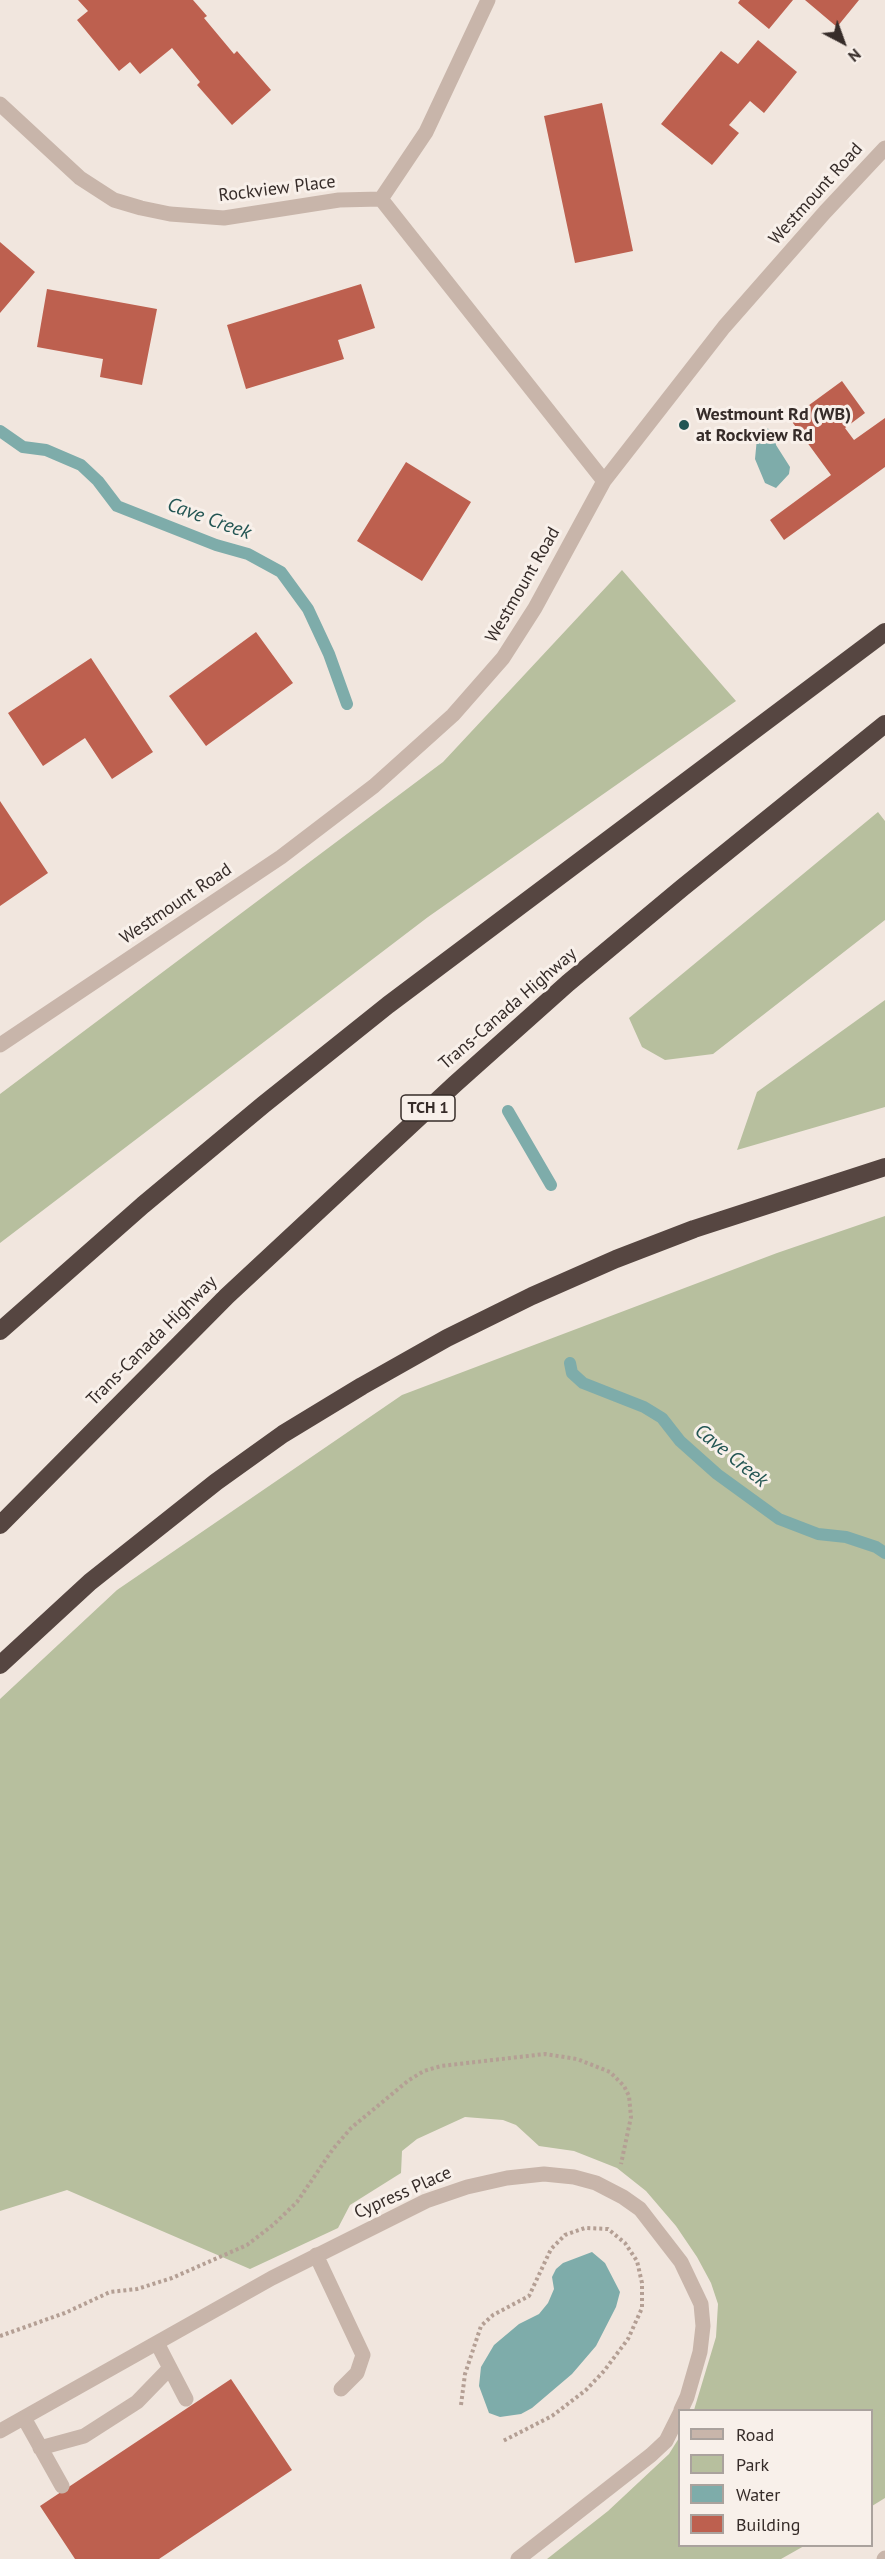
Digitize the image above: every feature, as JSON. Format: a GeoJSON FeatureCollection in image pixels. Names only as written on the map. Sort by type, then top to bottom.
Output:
{"type":"FeatureCollection","features":[{"type":"Feature","properties":{"kind":"highway"},"geometry":{"type":"LineString","coordinates":[[0,1331],[143,1205],[262,1105],[379,1012],[509,912],[885,632]]}},
{"type":"Feature","properties":{"kind":"highway","name":"Trans-Canada Highway"},"geometry":{"type":"LineString","coordinates":[[0,1525],[227,1296],[454,1084],[568,983],[885,724]]}},
{"type":"Feature","properties":{"kind":"highway"},"geometry":{"type":"LineString","coordinates":[[0,1665],[90,1582],[216,1482],[283,1434],[409,1359],[532,1296],[616,1259],[694,1228],[885,1167]]}},
{"type":"Feature","properties":{"kind":"street"},"geometry":{"type":"LineString","coordinates":[[488,0],[426,132],[381,199],[604,482]]}},
{"type":"Feature","properties":{"kind":"street","name":"Rockview Place"},"geometry":{"type":"LineString","coordinates":[[0,104],[80,178],[114,200],[141,208],[170,214],[224,218],[339,200],[381,199]]}},
{"type":"Feature","properties":{"kind":"street","name":"Westmount Road"},"geometry":{"type":"LineString","coordinates":[[0,1045],[280,857],[374,786],[453,715],[510,648],[535,608],[604,482],[724,327],[885,148]]}},
{"type":"Feature","properties":{"kind":"street","name":"Cypress Place"},"geometry":{"type":"LineString","coordinates":[[0,2431],[316,2255],[426,2201],[467,2187],[507,2178],[544,2174],[574,2177],[606,2187],[640,2209],[681,2262],[701,2304],[703,2326],[700,2352],[681,2409]]}},
{"type":"Feature","properties":{"kind":"street"},"geometry":{"type":"LineString","coordinates":[[316,2255],[363,2355],[357,2373],[340,2389]]}},
{"type":"Feature","properties":{"kind":"street"},"geometry":{"type":"LineString","coordinates":[[157,2343],[186,2399]]}},
{"type":"Feature","properties":{"kind":"street"},"geometry":{"type":"LineString","coordinates":[[40,2448],[84,2436],[137,2402],[170,2368]]}},
{"type":"Feature","properties":{"kind":"street","name":"Cypress Place"},"geometry":{"type":"LineString","coordinates":[[518,2559],[651,2455],[666,2441],[678,2416]]}},
{"type":"Feature","properties":{"kind":"street"},"geometry":{"type":"LineString","coordinates":[[24,2418],[62,2486]]}},
{"type":"Feature","properties":{"kind":"path"},"geometry":{"type":"LineString","coordinates":[[0,2336],[65,2313],[110,2292],[137,2289],[172,2278],[247,2245],[297,2202],[333,2149],[351,2128],[409,2080],[424,2071],[441,2066],[545,2054],[577,2059],[610,2072],[624,2086],[629,2096],[631,2117],[620,2167],[606,2187]]}},
{"type":"Feature","properties":{"kind":"path"},"geometry":{"type":"LineString","coordinates":[[461,2404],[465,2374],[481,2326],[493,2315],[529,2296],[551,2249],[565,2235],[585,2228],[608,2229],[625,2243],[637,2261],[642,2283],[642,2308],[628,2339],[586,2391],[552,2416],[503,2441]]}},
{"type":"Feature","properties":{"kind":"green space"},"geometry":{"type":"Polygon","coordinates":[[[622,570],[736,701],[428,917],[0,1243],[0,1094],[443,762],[622,570]]]}},
{"type":"Feature","properties":{"kind":"green space"},"geometry":{"type":"Polygon","coordinates":[[[878,812],[885,821],[885,920],[713,1054],[665,1060],[642,1047],[629,1018],[878,812]]]}},
{"type":"Feature","properties":{"kind":"green space"},"geometry":{"type":"Polygon","coordinates":[[[885,1000],[885,1107],[737,1150],[757,1092],[885,1000]]]}},
{"type":"Feature","properties":{"kind":"green space"},"geometry":{"type":"Polygon","coordinates":[[[885,1216],[885,2498],[873,2505],[873,2409],[694,2409],[716,2337],[718,2304],[711,2283],[697,2257],[676,2226],[646,2191],[617,2168],[574,2151],[539,2146],[516,2125],[503,2120],[465,2117],[417,2139],[402,2151],[401,2173],[350,2205],[338,2228],[250,2269],[67,2190],[0,2211],[0,1699],[117,1590],[402,1395],[777,1253],[885,1216]]]}},
{"type":"Feature","properties":{"kind":"green space"},"geometry":{"type":"Polygon","coordinates":[[[678,2440],[678,2547],[802,2547],[781,2559],[547,2559],[608,2511],[669,2454],[678,2440]]]}},
{"type":"Feature","properties":{"kind":"water"},"geometry":{"type":"Polygon","coordinates":[[[765,428],[775,435],[776,445],[790,467],[789,474],[776,488],[765,483],[755,459],[757,438],[765,428]]]}},
{"type":"Feature","properties":{"kind":"water"},"geometry":{"type":"Polygon","coordinates":[[[592,2252],[605,2263],[620,2292],[616,2307],[596,2346],[572,2374],[532,2408],[521,2414],[500,2417],[489,2413],[479,2386],[481,2367],[494,2345],[519,2324],[539,2314],[548,2303],[554,2289],[552,2277],[556,2269],[563,2263],[592,2252]]]}},
{"type":"Feature","properties":{"kind":"building"},"geometry":{"type":"Polygon","coordinates":[[[78,0],[193,0],[207,16],[204,18],[234,54],[237,51],[271,90],[232,125],[197,85],[200,82],[172,48],[140,74],[130,62],[119,71],[77,20],[88,11],[78,0]]]}},
{"type":"Feature","properties":{"kind":"building"},"geometry":{"type":"Polygon","coordinates":[[[740,0],[793,0],[769,29],[738,3],[740,0]]]}},
{"type":"Feature","properties":{"kind":"building"},"geometry":{"type":"Polygon","coordinates":[[[805,0],[859,0],[837,27],[805,0]]]}},
{"type":"Feature","properties":{"kind":"building"},"geometry":{"type":"Polygon","coordinates":[[[758,40],[797,72],[764,113],[750,101],[729,125],[739,133],[712,165],[661,124],[721,51],[738,64],[758,40]]]}},
{"type":"Feature","properties":{"kind":"building"},"geometry":{"type":"Polygon","coordinates":[[[602,103],[633,251],[575,263],[544,116],[602,103]]]}},
{"type":"Feature","properties":{"kind":"building"},"geometry":{"type":"Polygon","coordinates":[[[0,242],[35,272],[0,313],[0,242]]]}},
{"type":"Feature","properties":{"kind":"building"},"geometry":{"type":"Polygon","coordinates":[[[361,284],[375,328],[338,340],[344,359],[246,389],[227,325],[361,284]]]}},
{"type":"Feature","properties":{"kind":"building"},"geometry":{"type":"Polygon","coordinates":[[[47,289],[157,309],[142,385],[100,377],[103,359],[37,347],[47,289]]]}},
{"type":"Feature","properties":{"kind":"building"},"geometry":{"type":"Polygon","coordinates":[[[842,381],[865,413],[845,428],[854,440],[885,418],[885,467],[784,540],[770,520],[831,475],[790,419],[842,381]]]}},
{"type":"Feature","properties":{"kind":"building"},"geometry":{"type":"Polygon","coordinates":[[[406,462],[471,502],[422,581],[357,541],[406,462]]]}},
{"type":"Feature","properties":{"kind":"building"},"geometry":{"type":"Polygon","coordinates":[[[256,632],[293,683],[206,746],[169,696],[256,632]]]}},
{"type":"Feature","properties":{"kind":"building"},"geometry":{"type":"Polygon","coordinates":[[[91,658],[153,752],[112,779],[85,738],[43,766],[8,713],[91,658]]]}},
{"type":"Feature","properties":{"kind":"building"},"geometry":{"type":"Polygon","coordinates":[[[0,801],[48,873],[0,906],[0,801]]]}},
{"type":"Feature","properties":{"kind":"building"},"geometry":{"type":"Polygon","coordinates":[[[231,2379],[292,2470],[159,2559],[75,2559],[40,2506],[231,2379]]]}},
{"type":"Feature","properties":{"kind":"waterway","name":"Cave Creek"},"geometry":{"type":"LineString","coordinates":[[0,431],[23,447],[46,450],[81,465],[98,481],[117,506],[216,545],[248,554],[281,572],[308,609],[329,654],[347,704]]}},
{"type":"Feature","properties":{"kind":"waterway","name":"Cave Creek"},"geometry":{"type":"LineString","coordinates":[[508,1111],[551,1185]]}},
{"type":"Feature","properties":{"kind":"waterway","name":"Cave Creek"},"geometry":{"type":"LineString","coordinates":[[570,1363],[572,1373],[583,1383],[644,1407],[662,1418],[680,1441],[717,1474],[779,1519],[818,1534],[846,1537],[876,1547],[885,1553]]}},
{"type":"Feature","properties":{"kind":"place","name":"Westmount Rd (WB) at Rockview Rd"},"geometry":{"type":"Point","coordinates":[684,425]}}]}
